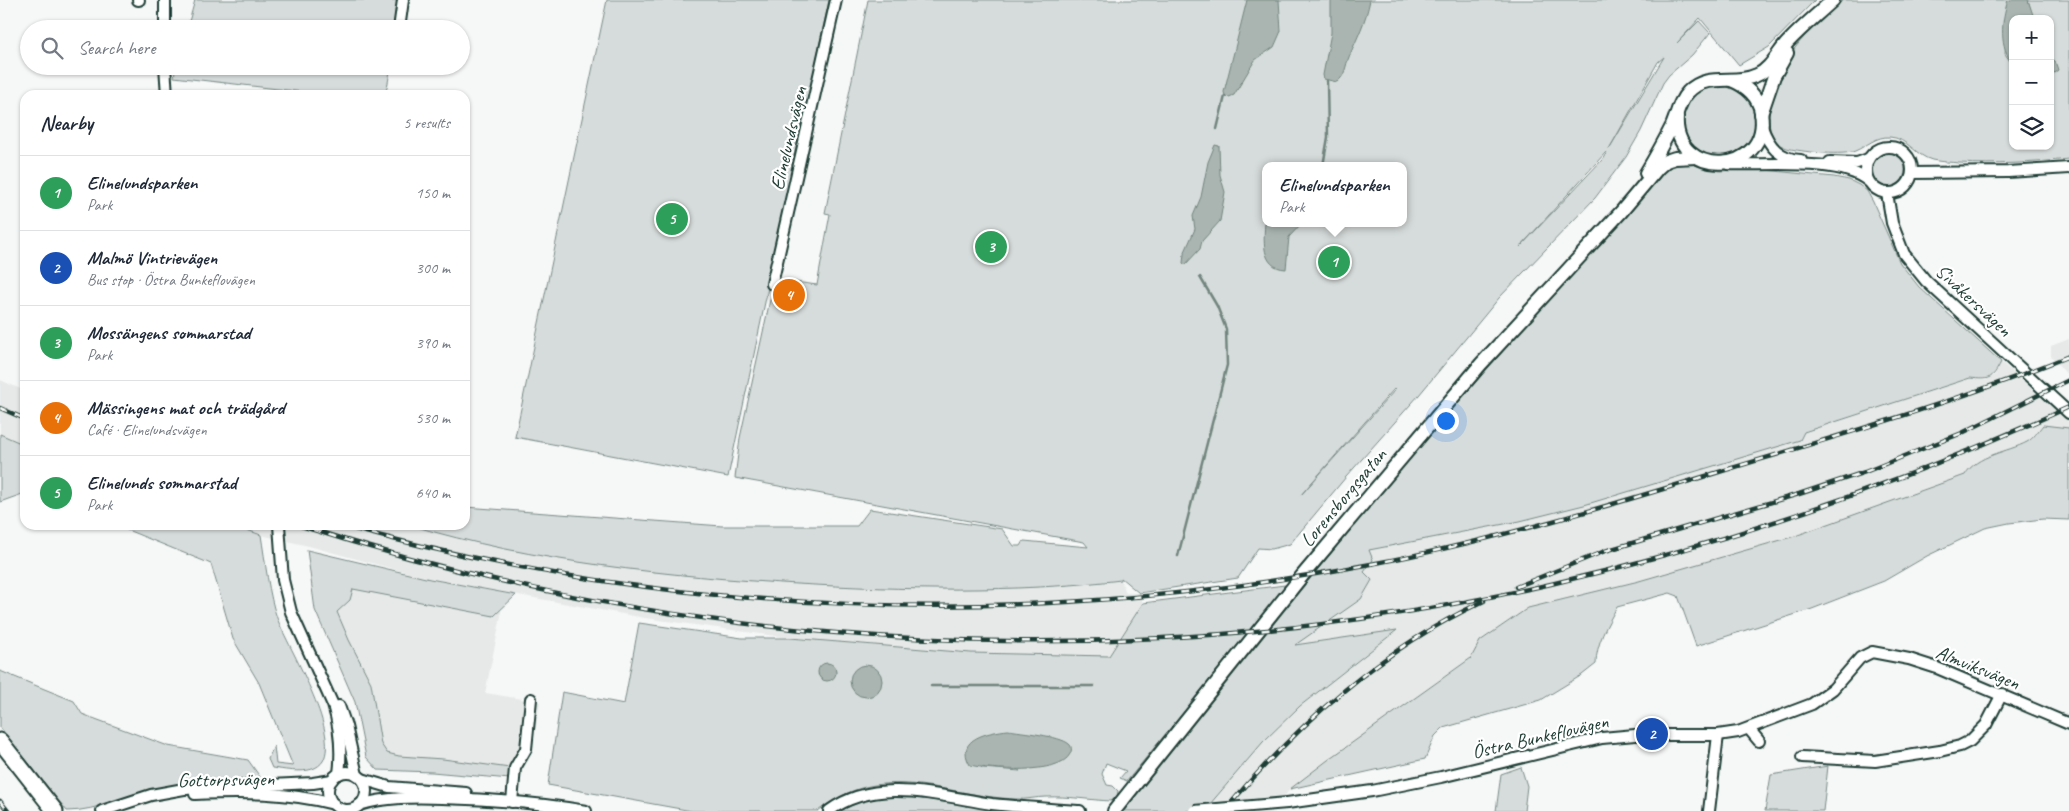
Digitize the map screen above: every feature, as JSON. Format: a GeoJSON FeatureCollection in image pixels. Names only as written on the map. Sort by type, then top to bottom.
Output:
{"type":"FeatureCollection","features":[{"type":"Feature","properties":{"kind":"highway"},"geometry":{"type":"LineString","coordinates":[[0,742],[50,805]]}},
{"type":"Feature","properties":{"kind":"main road","name":"Lorensborgsgatan"},"geometry":{"type":"LineString","coordinates":[[1606,227],[1653,162],[1678,113],[1682,100],[1694,87],[1710,80],[1749,78],[1764,70],[1787,43],[1833,0]]}},
{"type":"Feature","properties":{"kind":"main road","name":"Lorensborgsgatan"},"geometry":{"type":"LineString","coordinates":[[1117,808],[1296,583],[1389,471],[1482,364],[1634,198],[1658,168],[1666,161],[1675,158],[1696,157],[1725,164],[1749,153],[1758,141],[1761,121],[1780,63],[1811,21]]}},
{"type":"Feature","properties":{"kind":"main road"},"geometry":{"type":"LineString","coordinates":[[1729,80],[1745,86],[1757,99],[1761,121]]}},
{"type":"Feature","properties":{"kind":"main road"},"geometry":{"type":"LineString","coordinates":[[1678,113],[1677,123],[1680,138],[1687,149],[1696,157]]}},
{"type":"Feature","properties":{"kind":"street"},"geometry":{"type":"LineString","coordinates":[[164,20],[165,0]]}},
{"type":"Feature","properties":{"kind":"street"},"geometry":{"type":"LineString","coordinates":[[400,20],[403,0]]}},
{"type":"Feature","properties":{"kind":"street","name":"Elinelundsvägen"},"geometry":{"type":"LineString","coordinates":[[772,284],[836,0]]}},
{"type":"Feature","properties":{"kind":"street"},"geometry":{"type":"LineString","coordinates":[[166,75],[167,90]]}},
{"type":"Feature","properties":{"kind":"street"},"geometry":{"type":"LineString","coordinates":[[1725,164],[1777,164],[1855,172],[1868,180],[1879,191],[1887,193],[1901,190],[1909,182],[1912,165],[1907,155],[1901,150],[1892,147],[1879,149],[1868,159],[1857,163],[1795,160],[1784,156],[1772,148],[1761,121]]}},
{"type":"Feature","properties":{"kind":"street"},"geometry":{"type":"LineString","coordinates":[[1868,159],[1866,169],[1868,180]]}},
{"type":"Feature","properties":{"kind":"street"},"geometry":{"type":"LineString","coordinates":[[1912,173],[1961,174],[2052,171],[2069,168]]}},
{"type":"Feature","properties":{"kind":"street","name":"Sivåkersvägen"},"geometry":{"type":"LineString","coordinates":[[1887,193],[1892,223],[1904,254],[1921,274],[2069,412]]}},
{"type":"Feature","properties":{"kind":"street"},"geometry":{"type":"LineString","coordinates":[[279,530],[283,580],[291,612],[334,705],[341,747],[335,777],[328,793],[334,804]]}},
{"type":"Feature","properties":{"kind":"street","name":"Almviksvägen"},"geometry":{"type":"LineString","coordinates":[[1872,652],[1937,668],[2069,724]]}},
{"type":"Feature","properties":{"kind":"street","name":"Östra Bunkeflovägen"},"geometry":{"type":"LineString","coordinates":[[1194,811],[1287,803],[1372,791],[1441,777],[1602,738],[1643,734],[1718,735],[1749,729],[1812,704],[1833,689],[1860,658],[1872,652]]}},
{"type":"Feature","properties":{"kind":"street"},"geometry":{"type":"LineString","coordinates":[[312,656],[328,680],[343,716],[366,793],[359,805]]}},
{"type":"Feature","properties":{"kind":"street"},"geometry":{"type":"LineString","coordinates":[[1802,758],[1875,761],[1960,746],[1970,741],[1986,726],[2002,694]]}},
{"type":"Feature","properties":{"kind":"street"},"geometry":{"type":"LineString","coordinates":[[512,802],[515,768],[526,749],[531,699]]}},
{"type":"Feature","properties":{"kind":"street"},"geometry":{"type":"LineString","coordinates":[[1749,729],[1759,741]]}},
{"type":"Feature","properties":{"kind":"street"},"geometry":{"type":"LineString","coordinates":[[1708,811],[1718,735]]}},
{"type":"Feature","properties":{"kind":"street","name":"Gottorpsvägen"},"geometry":{"type":"LineString","coordinates":[[102,811],[151,794],[184,789],[313,783],[351,772],[389,787],[447,790],[471,793],[489,799]]}},
{"type":"Feature","properties":{"kind":"street"},"geometry":{"type":"LineString","coordinates":[[829,811],[841,802],[859,795],[889,790],[920,792],[995,804],[1080,811]]}},
{"type":"Feature","properties":{"kind":"street","name":"Gottorpsvägen"},"geometry":{"type":"LineString","coordinates":[[118,806],[204,794],[294,795],[334,804],[347,810],[374,800],[394,798],[489,799],[586,811]]}},
{"type":"Feature","properties":{"kind":"shaded area"},"geometry":{"type":"Polygon","coordinates":[[[195,0],[402,0],[399,20],[189,20],[195,0]]]}},
{"type":"Feature","properties":{"kind":"shaded area"},"geometry":{"type":"Polygon","coordinates":[[[607,0],[829,0],[728,477],[515,437],[607,0]]]}},
{"type":"Feature","properties":{"kind":"shaded area"},"geometry":{"type":"Polygon","coordinates":[[[868,0],[1815,0],[1769,47],[1739,65],[1700,18],[1677,43],[1699,21],[1710,33],[1692,55],[1669,75],[1663,83],[1641,131],[1626,157],[1595,198],[1499,298],[1419,395],[1346,477],[1290,544],[1272,549],[1258,548],[1238,578],[1139,593],[1121,578],[1121,580],[1081,584],[1000,589],[877,588],[797,584],[650,572],[552,558],[504,549],[428,530],[470,530],[470,507],[722,526],[857,526],[870,509],[1002,529],[1014,546],[1021,546],[1024,541],[1088,547],[1084,542],[735,478],[740,438],[770,300],[781,280],[817,285],[830,214],[825,213],[868,0]],[[1664,57],[1658,62],[1609,149],[1664,57]],[[1606,152],[1520,247],[1602,160],[1606,152]],[[1394,389],[1301,495],[1395,390],[1394,389]]]}},
{"type":"Feature","properties":{"kind":"shaded area"},"geometry":{"type":"Polygon","coordinates":[[[1247,0],[1279,0],[1281,31],[1274,47],[1255,60],[1234,95],[1229,97],[1225,96],[1224,92],[1247,0]]]}},
{"type":"Feature","properties":{"kind":"shaded area"},"geometry":{"type":"Polygon","coordinates":[[[1331,0],[1370,0],[1364,22],[1344,73],[1337,82],[1324,79],[1323,75],[1331,33],[1331,0]]]}},
{"type":"Feature","properties":{"kind":"shaded area"},"geometry":{"type":"Polygon","coordinates":[[[1843,0],[2008,0],[2005,54],[2009,60],[2009,150],[2054,150],[2054,15],[2032,15],[2028,0],[2069,0],[2069,159],[2000,164],[1939,161],[1926,158],[1901,140],[1890,137],[1880,138],[1855,151],[1842,153],[1797,150],[1778,143],[1771,133],[1769,119],[1775,88],[1788,58],[1800,41],[1843,0]]]}},
{"type":"Feature","properties":{"kind":"shaded area"},"geometry":{"type":"Polygon","coordinates":[[[2008,0],[2028,0],[2033,15],[2009,15],[2009,59],[2003,42],[2004,17],[2008,0]]]}},
{"type":"Feature","properties":{"kind":"shaded area"},"geometry":{"type":"Polygon","coordinates":[[[2054,60],[2055,61],[2058,70],[2054,73],[2054,60]]]}},
{"type":"Feature","properties":{"kind":"shaded area"},"geometry":{"type":"Polygon","coordinates":[[[174,75],[389,75],[386,90],[287,90],[174,77],[174,75]]]}},
{"type":"Feature","properties":{"kind":"shaded area"},"geometry":{"type":"Polygon","coordinates":[[[1719,84],[1733,87],[1745,95],[1753,107],[1756,121],[1753,135],[1745,147],[1733,155],[1719,158],[1705,155],[1693,147],[1685,135],[1682,121],[1685,107],[1693,95],[1705,87],[1719,84]]]}},
{"type":"Feature","properties":{"kind":"shaded area"},"geometry":{"type":"Polygon","coordinates":[[[1215,145],[1219,146],[1220,175],[1225,192],[1220,221],[1202,241],[1200,249],[1185,265],[1183,263],[1184,254],[1195,229],[1193,216],[1201,197],[1208,162],[1215,145]]]}},
{"type":"Feature","properties":{"kind":"shaded area"},"geometry":{"type":"Polygon","coordinates":[[[1888,153],[1900,158],[1905,170],[1900,182],[1888,187],[1876,182],[1871,170],[1876,158],[1888,153]]]}},
{"type":"Feature","properties":{"kind":"shaded area"},"geometry":{"type":"Polygon","coordinates":[[[1686,162],[1720,171],[1754,169],[1834,177],[1849,180],[1859,185],[1867,191],[1873,202],[1900,263],[1919,287],[2001,362],[1995,372],[1986,379],[1970,378],[1804,432],[1800,440],[1584,505],[1520,521],[1369,550],[1373,560],[1364,572],[1372,580],[1361,599],[1295,645],[1397,630],[1300,706],[1263,742],[1204,811],[1124,811],[1420,445],[1656,178],[1671,164],[1686,162]]]}},
{"type":"Feature","properties":{"kind":"shaded area"},"geometry":{"type":"Polygon","coordinates":[[[1265,227],[1298,227],[1289,237],[1286,269],[1272,264],[1265,251],[1265,227]]]}},
{"type":"Feature","properties":{"kind":"shaded area"},"geometry":{"type":"Polygon","coordinates":[[[2069,339],[2069,377],[2051,356],[2051,346],[2069,339]]]}},
{"type":"Feature","properties":{"kind":"shaded area"},"geometry":{"type":"Polygon","coordinates":[[[2001,362],[2069,421],[2069,428],[2043,426],[2029,441],[1985,459],[1965,475],[1795,536],[1639,581],[1528,608],[1480,641],[1471,658],[1290,789],[1273,811],[1204,811],[1263,742],[1300,706],[1395,631],[1294,646],[1364,572],[1369,550],[1520,521],[1800,440],[1804,432],[1970,378],[1986,380],[1995,375],[2001,362]]]}},
{"type":"Feature","properties":{"kind":"shaded area"},"geometry":{"type":"Polygon","coordinates":[[[0,380],[20,389],[20,443],[0,434],[0,380]]]}},
{"type":"Feature","properties":{"kind":"shaded area"},"geometry":{"type":"Polygon","coordinates":[[[2043,425],[2069,428],[2069,520],[2043,519],[1985,528],[1927,556],[1884,581],[1812,609],[1696,646],[1678,596],[1670,593],[1617,607],[1600,642],[1596,664],[1582,675],[1541,700],[1443,728],[1435,736],[1425,759],[1290,789],[1471,658],[1480,641],[1528,608],[1639,581],[1795,536],[1965,475],[1970,468],[1984,458],[2029,441],[2043,425]]]}},
{"type":"Feature","properties":{"kind":"shaded area"},"geometry":{"type":"Polygon","coordinates":[[[0,434],[20,443],[20,495],[0,502],[0,434]]]}},
{"type":"Feature","properties":{"kind":"shaded area"},"geometry":{"type":"Polygon","coordinates":[[[127,530],[247,530],[261,535],[274,609],[311,690],[325,730],[326,748],[323,761],[319,766],[300,771],[272,768],[268,759],[274,746],[276,764],[293,766],[259,683],[233,639],[211,564],[127,530]]]}},
{"type":"Feature","properties":{"kind":"shaded area"},"geometry":{"type":"Polygon","coordinates":[[[247,530],[428,530],[537,554],[769,582],[849,587],[957,588],[1089,584],[1121,580],[1126,593],[1139,593],[1143,603],[1109,656],[971,653],[790,638],[645,618],[430,579],[247,530]]]}},
{"type":"Feature","properties":{"kind":"shaded area"},"geometry":{"type":"Polygon","coordinates":[[[307,550],[430,579],[516,595],[494,616],[353,589],[350,600],[337,612],[371,683],[381,744],[387,753],[399,756],[443,759],[510,768],[510,779],[432,772],[378,770],[366,757],[355,702],[315,610],[307,550]]]}},
{"type":"Feature","properties":{"kind":"shaded area"},"geometry":{"type":"Polygon","coordinates":[[[331,568],[501,605],[501,616],[485,693],[540,702],[533,744],[519,772],[403,762],[385,756],[339,639],[331,568]]]}},
{"type":"Feature","properties":{"kind":"shaded area"},"geometry":{"type":"Polygon","coordinates":[[[1285,585],[1280,594],[1127,781],[1120,778],[1126,771],[1106,763],[1102,774],[1107,785],[1113,786],[1118,791],[1117,797],[1111,801],[1054,797],[1016,799],[989,797],[914,784],[890,784],[866,787],[842,795],[818,811],[692,811],[548,785],[562,692],[624,704],[639,623],[742,638],[790,638],[971,653],[1109,656],[1143,603],[1285,585]],[[827,663],[818,674],[822,679],[830,680],[836,674],[833,667],[827,663]],[[972,741],[967,750],[982,768],[1020,771],[972,741]]]}},
{"type":"Feature","properties":{"kind":"shaded area"},"geometry":{"type":"Polygon","coordinates":[[[827,663],[833,666],[836,672],[833,678],[827,681],[821,678],[818,672],[821,666],[827,663]]]}},
{"type":"Feature","properties":{"kind":"shaded area"},"geometry":{"type":"Polygon","coordinates":[[[866,665],[878,669],[882,681],[878,693],[866,697],[854,693],[850,681],[854,669],[866,665]]]}},
{"type":"Feature","properties":{"kind":"shaded area"},"geometry":{"type":"Polygon","coordinates":[[[0,671],[74,701],[82,714],[168,746],[248,760],[263,781],[209,783],[160,789],[91,808],[67,811],[0,727],[0,671]]]}},
{"type":"Feature","properties":{"kind":"shaded area"},"geometry":{"type":"Polygon","coordinates":[[[1008,730],[1064,741],[1071,746],[1071,753],[1064,761],[1039,768],[1007,769],[970,765],[966,756],[970,743],[984,735],[1008,730]]]}},
{"type":"Feature","properties":{"kind":"shaded area"},"geometry":{"type":"Polygon","coordinates":[[[1828,766],[1823,811],[1765,811],[1771,775],[1828,766]]]}},
{"type":"Feature","properties":{"kind":"shaded area"},"geometry":{"type":"Polygon","coordinates":[[[1521,767],[1527,786],[1524,811],[1496,811],[1501,774],[1521,767]]]}},
{"type":"Feature","properties":{"kind":"shaded area"},"geometry":{"type":"Polygon","coordinates":[[[894,795],[1014,811],[840,811],[868,798],[894,795]]]}},
{"type":"Feature","properties":{"kind":"waterway"},"geometry":{"type":"LineString","coordinates":[[1324,162],[1328,137],[1327,81]]}},
{"type":"Feature","properties":{"kind":"waterway"},"geometry":{"type":"LineString","coordinates":[[1217,129],[1225,96]]}},
{"type":"Feature","properties":{"kind":"waterway"},"geometry":{"type":"LineString","coordinates":[[1178,556],[1227,365],[1226,329],[1217,306],[1200,277]]}},
{"type":"Feature","properties":{"kind":"waterway"},"geometry":{"type":"LineString","coordinates":[[931,686],[1094,686]]}},
{"type":"Feature","properties":{"kind":"railway"},"geometry":{"type":"LineString","coordinates":[[360,530],[466,556],[594,580],[723,596],[853,604],[983,605],[1113,599],[1242,585],[1371,564],[1507,533],[1642,495],[1859,429],[1986,388],[2069,356]]}},
{"type":"Feature","properties":{"kind":"railway"},"geometry":{"type":"LineString","coordinates":[[1516,587],[1605,551],[1799,494],[1865,472],[1962,433],[2069,380]]}},
{"type":"Feature","properties":{"kind":"railway"},"geometry":{"type":"LineString","coordinates":[[315,530],[450,569],[605,602],[762,626],[920,638],[1079,641],[1238,633],[1395,614],[1551,584],[1618,568],[1749,530],[1879,486],[2006,435],[2069,407]]}},
{"type":"Feature","properties":{"kind":"railway"},"geometry":{"type":"LineString","coordinates":[[0,408],[20,417]]}},
{"type":"Feature","properties":{"kind":"railway"},"geometry":{"type":"LineString","coordinates":[[1224,811],[1281,749],[1311,719],[1343,692],[1410,642],[1446,620],[1484,601]]}},
{"type":"Feature","properties":{"kind":"railway"},"geometry":{"type":"LineString","coordinates":[[0,801],[8,811]]}},
{"type":"Feature","properties":{"kind":"place","name":"Elinelunds sommarstad"},"geometry":{"type":"Point","coordinates":[672,219]}},
{"type":"Feature","properties":{"kind":"place","name":"Mossängens sommarstad"},"geometry":{"type":"Point","coordinates":[991,247]}},
{"type":"Feature","properties":{"kind":"place","name":"Elinelundsparken"},"geometry":{"type":"Point","coordinates":[1334,262]}},
{"type":"Feature","properties":{"kind":"place","name":"Mässingens mat och trädgård"},"geometry":{"type":"Point","coordinates":[789,295]}},
{"type":"Feature","properties":{"kind":"place","name":"Malmö Vintrievägen"},"geometry":{"type":"Point","coordinates":[1652,734]}}]}
